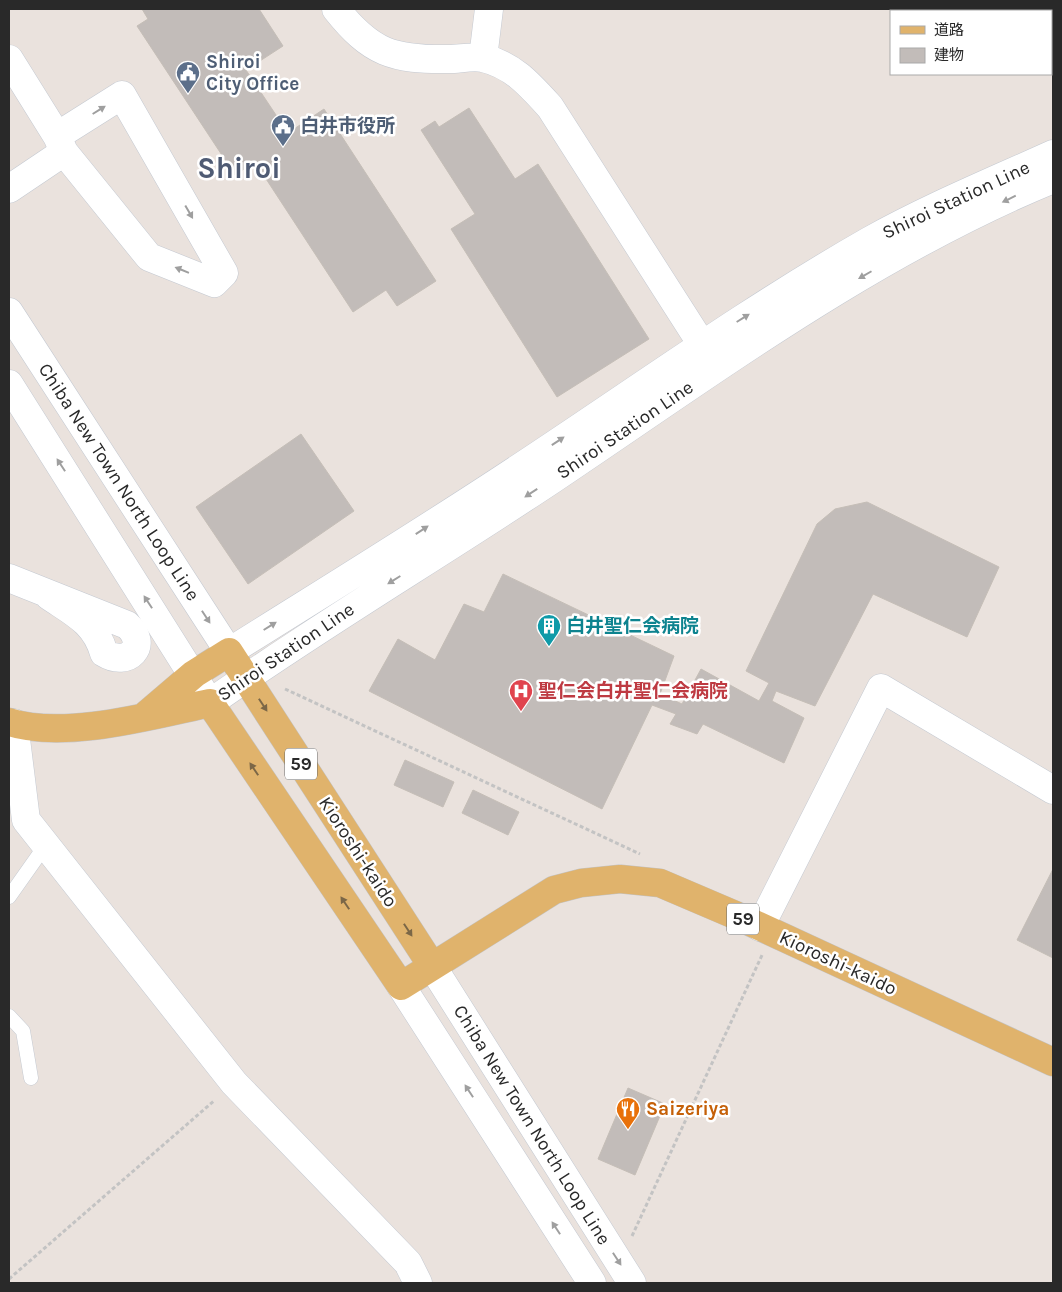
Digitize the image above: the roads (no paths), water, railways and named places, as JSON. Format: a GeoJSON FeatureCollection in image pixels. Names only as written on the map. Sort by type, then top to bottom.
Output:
{"type":"FeatureCollection","features":[{"type":"Feature","properties":{"kind":"main road"},"geometry":{"type":"LineString","coordinates":[[336,9],[352,29],[375,47],[394,56],[448,59],[483,58],[521,74],[550,107],[717,369]]}},
{"type":"Feature","properties":{"kind":"main road"},"geometry":{"type":"LineString","coordinates":[[483,58],[489,9]]}},
{"type":"Feature","properties":{"kind":"main road"},"geometry":{"type":"LineString","coordinates":[[9,59],[61,144],[149,257],[214,283],[224,273],[122,95],[61,144],[9,189]]}},
{"type":"Feature","properties":{"kind":"main road","name":"Shiroi Station Line"},"geometry":{"type":"LineString","coordinates":[[229,652],[520,468],[701,344],[870,241],[927,211],[1053,154]]}},
{"type":"Feature","properties":{"kind":"main road","name":"Shiroi Station Line"},"geometry":{"type":"LineString","coordinates":[[210,703],[384,586],[532,493],[800,313],[949,228],[1053,179]]}},
{"type":"Feature","properties":{"kind":"main road","name":"Chiba New Town North Loop Line"},"geometry":{"type":"LineString","coordinates":[[9,312],[229,652]]}},
{"type":"Feature","properties":{"kind":"main road","name":"Chiba New Town North Loop Line"},"geometry":{"type":"LineString","coordinates":[[9,384],[194,674],[210,703]]}},
{"type":"Feature","properties":{"kind":"main road"},"geometry":{"type":"LineString","coordinates":[[9,578],[49,596]]}},
{"type":"Feature","properties":{"kind":"main road"},"geometry":{"type":"LineString","coordinates":[[143,717],[194,674],[229,652]]}},
{"type":"Feature","properties":{"kind":"main road","name":"Kioroshi-kaido"},"geometry":{"type":"LineString","coordinates":[[229,652],[432,966]]}},
{"type":"Feature","properties":{"kind":"main road"},"geometry":{"type":"LineString","coordinates":[[766,930],[880,688],[1053,790]]}},
{"type":"Feature","properties":{"kind":"main road"},"geometry":{"type":"LineString","coordinates":[[210,703],[143,717],[78,727],[45,727],[12,723],[17,814],[45,846],[234,1083],[408,1263],[418,1283]]}},
{"type":"Feature","properties":{"kind":"main road","name":"Kioroshi-kaido"},"geometry":{"type":"LineString","coordinates":[[210,703],[401,986],[554,890],[581,882],[620,879],[660,883],[1053,1062]]}},
{"type":"Feature","properties":{"kind":"main road","name":"Chiba New Town North Loop Line"},"geometry":{"type":"LineString","coordinates":[[432,966],[626,1273]]}},
{"type":"Feature","properties":{"kind":"main road","name":"Chiba New Town North Loop Line"},"geometry":{"type":"LineString","coordinates":[[401,986],[592,1283]]}},
{"type":"Feature","properties":{"kind":"lane"},"geometry":{"type":"LineString","coordinates":[[9,897],[45,846]]}},
{"type":"Feature","properties":{"kind":"lane"},"geometry":{"type":"LineString","coordinates":[[9,1016],[23,1031],[31,1078]]}},
{"type":"Feature","properties":{"kind":"place","name":"Shiroi City Office"},"geometry":{"type":"Point","coordinates":[188,94]}},
{"type":"Feature","properties":{"kind":"place","name":"白井市役所"},"geometry":{"type":"Point","coordinates":[283,147]}},
{"type":"Feature","properties":{"kind":"place","name":"白井聖仁会病院"},"geometry":{"type":"Point","coordinates":[549,647]}},
{"type":"Feature","properties":{"kind":"place","name":"聖仁会白井聖仁会病院"},"geometry":{"type":"Point","coordinates":[521,712]}},
{"type":"Feature","properties":{"kind":"place","name":"Saizeriya"},"geometry":{"type":"Point","coordinates":[628,1130]}},
{"type":"Feature","properties":{"kind":"district","name":"Shiroi"},"geometry":{"type":"Point","coordinates":[239,168]}}]}
